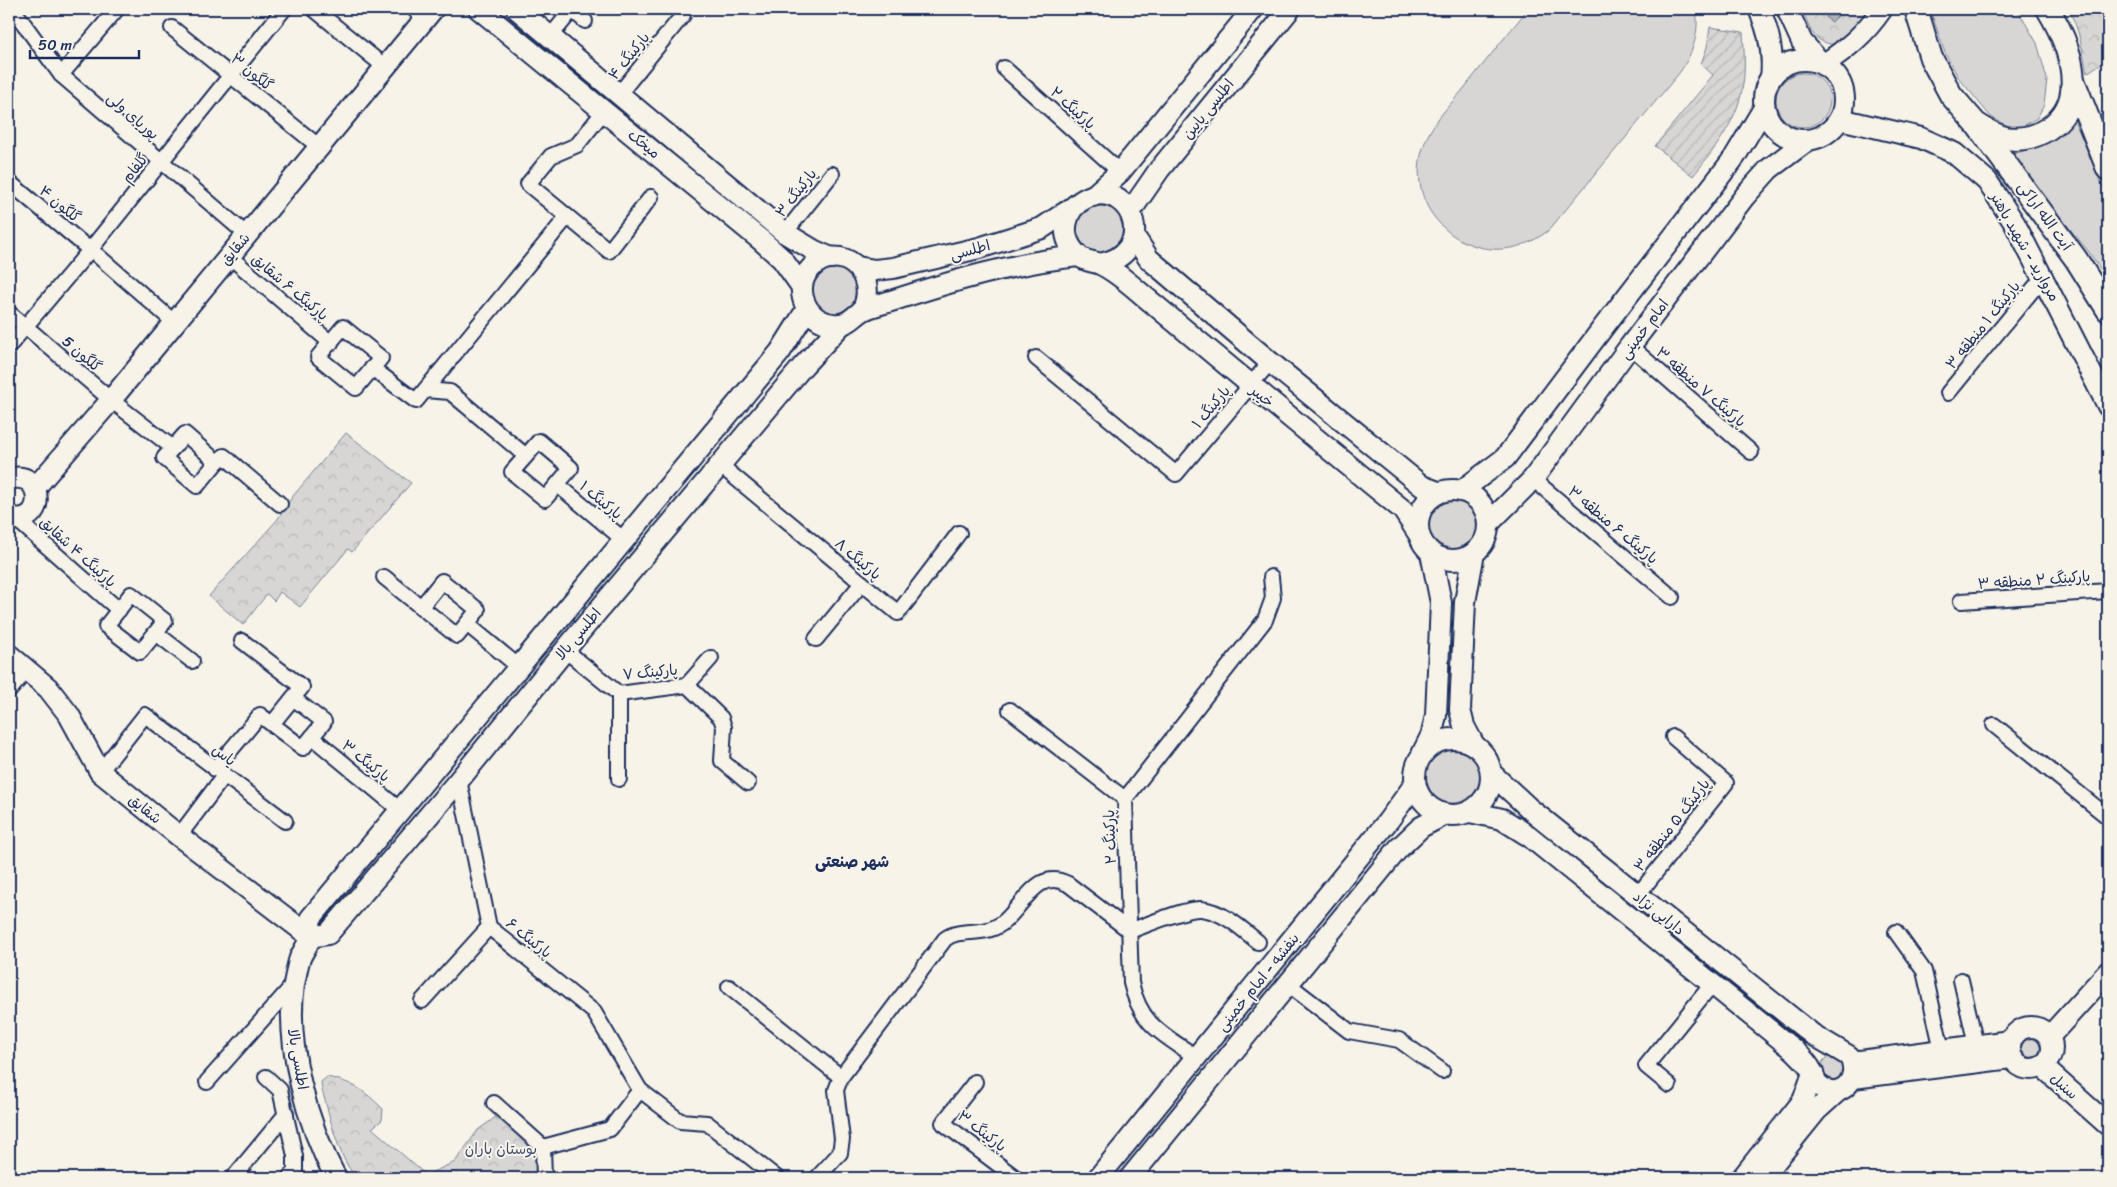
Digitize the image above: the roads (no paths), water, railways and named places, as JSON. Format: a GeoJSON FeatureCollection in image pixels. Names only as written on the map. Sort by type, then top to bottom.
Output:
{"type":"FeatureCollection","features":[{"type":"Feature","properties":{"kind":"main road","name":"آیت الله اراکی"},"geometry":{"type":"LineString","coordinates":[[1916,9],[1931,58],[1951,95],[1978,125],[2076,259],[2108,310]]}},
{"type":"Feature","properties":{"kind":"main road"},"geometry":{"type":"LineString","coordinates":[[2048,9],[2062,36],[2072,76],[2092,132],[2108,169]]}},
{"type":"Feature","properties":{"kind":"main road"},"geometry":{"type":"LineString","coordinates":[[1978,125],[2007,138],[2024,139],[2050,128],[2058,121],[2072,93],[2072,76]]}},
{"type":"Feature","properties":{"kind":"street","name":"پوریای ولی"},"geometry":{"type":"LineString","coordinates":[[13,9],[61,75],[247,235]]}},
{"type":"Feature","properties":{"kind":"street"},"geometry":{"type":"LineString","coordinates":[[61,75],[117,9]]}},
{"type":"Feature","properties":{"kind":"street","name":"گلفام"},"geometry":{"type":"LineString","coordinates":[[9,346],[28,329],[94,253],[162,162],[284,9]]}},
{"type":"Feature","properties":{"kind":"street"},"geometry":{"type":"LineString","coordinates":[[314,9],[385,67]]}},
{"type":"Feature","properties":{"kind":"street","name":"میخک"},"geometry":{"type":"LineString","coordinates":[[479,9],[782,259],[802,287]]}},
{"type":"Feature","properties":{"kind":"street","name":"میخک"},"geometry":{"type":"LineString","coordinates":[[517,9],[785,233],[831,258]]}},
{"type":"Feature","properties":{"kind":"street","name":"اطلسی پایین"},"geometry":{"type":"LineString","coordinates":[[1093,196],[1120,172],[1253,9]]}},
{"type":"Feature","properties":{"kind":"street","name":"اطلسی پایین"},"geometry":{"type":"LineString","coordinates":[[1130,212],[1159,170],[1290,9]]}},
{"type":"Feature","properties":{"kind":"street"},"geometry":{"type":"LineString","coordinates":[[1759,9],[1766,24],[1773,58],[1771,78]]}},
{"type":"Feature","properties":{"kind":"street"},"geometry":{"type":"LineString","coordinates":[[1764,108],[1768,119],[1780,132],[1796,140],[1808,140],[1826,134],[1840,119],[1844,99],[1842,88],[1835,75],[1802,42],[1787,9]]}},
{"type":"Feature","properties":{"kind":"street"},"geometry":{"type":"LineString","coordinates":[[1823,65],[1852,45],[1868,29],[1882,9]]}},
{"type":"Feature","properties":{"kind":"street"},"geometry":{"type":"LineString","coordinates":[[550,37],[572,10],[586,21]]}},
{"type":"Feature","properties":{"kind":"street","name":"شقایق"},"geometry":{"type":"LineString","coordinates":[[35,488],[111,400],[385,67],[424,12]]}},
{"type":"Feature","properties":{"kind":"street","name":"پارکینگ ۴"},"geometry":{"type":"LineString","coordinates":[[619,94],[683,15]]}},
{"type":"Feature","properties":{"kind":"street","name":"گلگون ۳"},"geometry":{"type":"LineString","coordinates":[[172,28],[312,141]]}},
{"type":"Feature","properties":{"kind":"street"},"geometry":{"type":"LineString","coordinates":[[1461,491],[1505,458],[1610,317],[1734,158],[1764,108],[1766,88],[1771,78],[1779,69],[1794,62],[1812,61],[1823,65]]}},
{"type":"Feature","properties":{"kind":"street","name":"پارکینگ ۲"},"geometry":{"type":"LineString","coordinates":[[1004,68],[1120,172]]}},
{"type":"Feature","properties":{"kind":"street"},"geometry":{"type":"LineString","coordinates":[[619,94],[577,145],[551,156],[528,184],[609,251],[651,197]]}},
{"type":"Feature","properties":{"kind":"street","name":"مروارید - شهید باهنر"},"geometry":{"type":"LineString","coordinates":[[1840,119],[1921,138],[1954,153],[1987,181],[2016,224],[2044,276],[2108,406]]}},
{"type":"Feature","properties":{"kind":"street","name":"امام خمینی"},"geometry":{"type":"LineString","coordinates":[[1488,524],[1533,479],[1630,346],[1745,196],[1769,169],[1808,140]]}},
{"type":"Feature","properties":{"kind":"street","name":"پارکینگ ۳"},"geometry":{"type":"LineString","coordinates":[[785,233],[832,174]]}},
{"type":"Feature","properties":{"kind":"street","name":"گلگون ۴"},"geometry":{"type":"LineString","coordinates":[[9,182],[175,323]]}},
{"type":"Feature","properties":{"kind":"street"},"geometry":{"type":"LineString","coordinates":[[1104,195],[1114,198],[1130,212],[1134,224],[1134,236],[1130,247],[1122,256],[1112,262],[1100,264],[1088,262],[1078,256],[1066,237],[1068,215],[1083,199],[1104,195]]}},
{"type":"Feature","properties":{"kind":"street","name":"اطلسی"},"geometry":{"type":"LineString","coordinates":[[857,267],[875,270],[893,268],[973,250],[1042,228],[1075,206]]}},
{"type":"Feature","properties":{"kind":"street"},"geometry":{"type":"LineString","coordinates":[[372,368],[416,401],[568,217]]}},
{"type":"Feature","properties":{"kind":"street","name":"خیبر"},"geometry":{"type":"LineString","coordinates":[[1134,236],[1149,259],[1270,362],[1422,486],[1438,492]]}},
{"type":"Feature","properties":{"kind":"street","name":"پارکینگ ۶ شقایق"},"geometry":{"type":"LineString","coordinates":[[229,256],[331,342]]}},
{"type":"Feature","properties":{"kind":"street","name":"اطلسی"},"geometry":{"type":"LineString","coordinates":[[862,311],[930,288],[986,272],[1031,262],[1078,256]]}},
{"type":"Feature","properties":{"kind":"street"},"geometry":{"type":"LineString","coordinates":[[831,258],[840,259],[857,267],[867,283],[868,293],[862,311],[850,321],[842,324],[822,322],[807,309],[802,295],[805,277],[811,268],[820,261],[831,258]]}},
{"type":"Feature","properties":{"kind":"street","name":"خیبر"},"geometry":{"type":"LineString","coordinates":[[1100,264],[1125,281],[1250,386],[1403,510],[1418,533]]}},
{"type":"Feature","properties":{"kind":"street","name":"پارکینگ ۱ منطقه ۳"},"geometry":{"type":"LineString","coordinates":[[1948,393],[2044,276]]}},
{"type":"Feature","properties":{"kind":"street","name":"اطلسی بالا"},"geometry":{"type":"LineString","coordinates":[[336,1178],[323,1154],[305,1095],[293,1045],[291,1019],[294,984],[300,958],[311,937],[310,919],[780,352],[807,309]]}},
{"type":"Feature","properties":{"kind":"street","name":"گلگون 5"},"geometry":{"type":"LineString","coordinates":[[9,313],[111,400],[173,448]]}},
{"type":"Feature","properties":{"kind":"street","name":"اطلسی بالا"},"geometry":{"type":"LineString","coordinates":[[311,937],[328,934],[459,780],[802,366],[842,324]]}},
{"type":"Feature","properties":{"kind":"street"},"geometry":{"type":"LineString","coordinates":[[343,327],[381,358],[372,368],[356,388],[318,357],[343,327]]}},
{"type":"Feature","properties":{"kind":"street","name":"پارکینگ ۷ منطقه ۳"},"geometry":{"type":"LineString","coordinates":[[1630,346],[1751,452]]}},
{"type":"Feature","properties":{"kind":"street","name":"پارکینگ ۱"},"geometry":{"type":"LineString","coordinates":[[1036,358],[1176,474],[1270,362]]}},
{"type":"Feature","properties":{"kind":"street"},"geometry":{"type":"LineString","coordinates":[[425,390],[450,392],[526,456]]}},
{"type":"Feature","properties":{"kind":"street"},"geometry":{"type":"LineString","coordinates":[[217,462],[185,434],[164,458],[197,486],[224,456],[280,504]]}},
{"type":"Feature","properties":{"kind":"street"},"geometry":{"type":"LineString","coordinates":[[538,441],[571,468],[545,499],[512,472],[526,456],[538,441]]}},
{"type":"Feature","properties":{"kind":"street","name":"پارکینگ ۸"},"geometry":{"type":"LineString","coordinates":[[720,465],[898,613],[959,534]]}},
{"type":"Feature","properties":{"kind":"street"},"geometry":{"type":"LineString","coordinates":[[11,521],[25,517],[34,509],[37,501],[35,488],[25,479],[12,477]]}},
{"type":"Feature","properties":{"kind":"street","name":"پارکینگ ۶ منطقه ۳"},"geometry":{"type":"LineString","coordinates":[[1533,479],[1672,597]]}},
{"type":"Feature","properties":{"kind":"street","name":"پارکینگ ۱"},"geometry":{"type":"LineString","coordinates":[[558,484],[624,540]]}},
{"type":"Feature","properties":{"kind":"street"},"geometry":{"type":"LineString","coordinates":[[1449,490],[1461,491],[1472,495],[1486,513],[1487,535],[1482,546],[1464,558],[1452,560],[1441,558],[1431,553],[1423,544],[1418,533],[1418,521],[1421,510],[1428,500],[1438,492],[1449,490]]}},
{"type":"Feature","properties":{"kind":"street","name":"پارکینگ ۴ شقایق"},"geometry":{"type":"LineString","coordinates":[[11,521],[119,610]]}},
{"type":"Feature","properties":{"kind":"street"},"geometry":{"type":"LineString","coordinates":[[1431,553],[1442,603],[1436,715],[1432,734],[1417,762],[1414,773],[1415,784],[1425,804],[1434,811],[1444,815],[1462,815],[1470,812],[1484,800],[1491,782],[1491,773],[1482,753],[1474,745],[1464,726],[1460,710],[1465,602],[1474,553]]}},
{"type":"Feature","properties":{"kind":"street"},"geometry":{"type":"LineString","coordinates":[[384,577],[421,607],[457,636],[478,610],[442,580],[421,607]]}},
{"type":"Feature","properties":{"kind":"street","name":"پارکینگ ۲"},"geometry":{"type":"LineString","coordinates":[[1196,1057],[1152,1026],[1135,1000],[1131,983],[1125,800],[1265,620],[1273,598],[1271,577]]}},
{"type":"Feature","properties":{"kind":"street"},"geometry":{"type":"LineString","coordinates":[[816,639],[862,584]]}},
{"type":"Feature","properties":{"kind":"street","name":"پارکینگ ۲ منطقه ۳"},"geometry":{"type":"LineString","coordinates":[[1961,601],[2108,591]]}},
{"type":"Feature","properties":{"kind":"street"},"geometry":{"type":"LineString","coordinates":[[131,594],[165,621],[156,633],[140,652],[106,626],[131,594]]}},
{"type":"Feature","properties":{"kind":"street"},"geometry":{"type":"LineString","coordinates":[[467,624],[519,667]]}},
{"type":"Feature","properties":{"kind":"street"},"geometry":{"type":"LineString","coordinates":[[156,633],[192,661]]}},
{"type":"Feature","properties":{"kind":"street"},"geometry":{"type":"LineString","coordinates":[[242,641],[302,686],[272,724]]}},
{"type":"Feature","properties":{"kind":"street","name":"پارکینگ ۷"},"geometry":{"type":"LineString","coordinates":[[565,650],[619,694],[687,685],[721,718],[724,727],[722,761],[748,783]]}},
{"type":"Feature","properties":{"kind":"street","name":"شقایق"},"geometry":{"type":"LineString","coordinates":[[9,655],[48,688],[69,715],[100,772],[179,836],[311,937]]}},
{"type":"Feature","properties":{"kind":"street"},"geometry":{"type":"LineString","coordinates":[[687,685],[710,658]]}},
{"type":"Feature","properties":{"kind":"street"},"geometry":{"type":"LineString","coordinates":[[9,691],[26,670]]}},
{"type":"Feature","properties":{"kind":"street"},"geometry":{"type":"LineString","coordinates":[[619,694],[619,779]]}},
{"type":"Feature","properties":{"kind":"street"},"geometry":{"type":"LineString","coordinates":[[179,836],[220,772],[260,715],[303,748],[324,722],[293,698]]}},
{"type":"Feature","properties":{"kind":"street"},"geometry":{"type":"LineString","coordinates":[[1010,710],[1125,800]]}},
{"type":"Feature","properties":{"kind":"street","name":"یاس"},"geometry":{"type":"LineString","coordinates":[[100,772],[145,715],[285,821]]}},
{"type":"Feature","properties":{"kind":"street"},"geometry":{"type":"LineString","coordinates":[[1994,725],[2108,817]]}},
{"type":"Feature","properties":{"kind":"street","name":"پارکینگ ۵ منطقه ۳"},"geometry":{"type":"LineString","coordinates":[[1637,896],[1726,783],[1673,736]]}},
{"type":"Feature","properties":{"kind":"street","name":"پارکینگ ۳"},"geometry":{"type":"LineString","coordinates":[[312,737],[400,810]]}},
{"type":"Feature","properties":{"kind":"street"},"geometry":{"type":"LineString","coordinates":[[1423,752],[1432,744],[1453,738],[1464,740],[1474,745]]}},
{"type":"Feature","properties":{"kind":"street"},"geometry":{"type":"LineString","coordinates":[[440,764],[459,780]]}},
{"type":"Feature","properties":{"kind":"street","name":"دارایی نژاد"},"geometry":{"type":"LineString","coordinates":[[1470,812],[1502,819],[1529,836],[1794,1050],[1811,1070],[1819,1085],[1832,1091],[1848,1077],[1844,1051],[1831,1047],[1812,1034],[1637,896],[1516,797],[1491,773]]}},
{"type":"Feature","properties":{"kind":"street","name":"پارکینگ ۶"},"geometry":{"type":"LineString","coordinates":[[459,780],[489,927],[594,1012],[640,1090]]}},
{"type":"Feature","properties":{"kind":"street","name":"بنفشه - امام خمینی"},"geometry":{"type":"LineString","coordinates":[[1098,1178],[1388,821],[1415,784]]}},
{"type":"Feature","properties":{"kind":"street","name":"بنفشه - امام خمینی"},"geometry":{"type":"LineString","coordinates":[[1130,1178],[1398,848],[1421,827],[1444,815]]}},
{"type":"Feature","properties":{"kind":"street"},"geometry":{"type":"LineString","coordinates":[[818,1178],[840,1152],[842,1140],[836,1090],[841,1077],[945,939],[954,934],[982,933],[993,929],[1002,923],[1038,885],[1048,879],[1058,879],[1068,884],[1130,931],[1184,912],[1200,909],[1237,925],[1258,942]]}},
{"type":"Feature","properties":{"kind":"street"},"geometry":{"type":"LineString","coordinates":[[422,1001],[489,927]]}},
{"type":"Feature","properties":{"kind":"street"},"geometry":{"type":"LineString","coordinates":[[1896,932],[1924,971],[1942,1050]]}},
{"type":"Feature","properties":{"kind":"street"},"geometry":{"type":"LineString","coordinates":[[2049,1037],[2108,972]]}},
{"type":"Feature","properties":{"kind":"street"},"geometry":{"type":"LineString","coordinates":[[1961,980],[1976,1046]]}},
{"type":"Feature","properties":{"kind":"street"},"geometry":{"type":"LineString","coordinates":[[1669,1085],[1646,1066],[1713,983]]}},
{"type":"Feature","properties":{"kind":"street"},"geometry":{"type":"LineString","coordinates":[[207,1082],[294,984]]}},
{"type":"Feature","properties":{"kind":"street"},"geometry":{"type":"LineString","coordinates":[[1288,984],[1349,1031],[1399,1040],[1442,1071]]}},
{"type":"Feature","properties":{"kind":"street"},"geometry":{"type":"LineString","coordinates":[[729,987],[841,1077]]}},
{"type":"Feature","properties":{"kind":"street"},"geometry":{"type":"LineString","coordinates":[[2025,1027],[2038,1028],[2049,1037],[2052,1050],[2051,1056],[2042,1067],[2036,1070],[2021,1068],[2011,1049],[2014,1035],[2025,1027]]}},
{"type":"Feature","properties":{"kind":"street"},"geometry":{"type":"LineString","coordinates":[[1762,1178],[1817,1110],[1848,1077],[1942,1050],[1976,1046],[2011,1049]]}},
{"type":"Feature","properties":{"kind":"street"},"geometry":{"type":"LineString","coordinates":[[1848,1077],[2011,1049]]}},
{"type":"Feature","properties":{"kind":"street","name":"سنبل"},"geometry":{"type":"LineString","coordinates":[[2042,1067],[2108,1125]]}},
{"type":"Feature","properties":{"kind":"street"},"geometry":{"type":"LineString","coordinates":[[1742,1178],[1803,1101],[1811,1070]]}},
{"type":"Feature","properties":{"kind":"street"},"geometry":{"type":"LineString","coordinates":[[266,1077],[280,1090],[286,1114],[295,1156],[295,1171],[289,1178]]}},
{"type":"Feature","properties":{"kind":"street","name":"پارکینگ ۳"},"geometry":{"type":"LineString","coordinates":[[975,1082],[943,1122],[1016,1178]]}},
{"type":"Feature","properties":{"kind":"street"},"geometry":{"type":"LineString","coordinates":[[543,1147],[610,1129],[640,1090],[680,1122],[707,1123],[777,1178]]}},
{"type":"Feature","properties":{"kind":"street"},"geometry":{"type":"LineString","coordinates":[[494,1103],[543,1147],[544,1178]]}},
{"type":"Feature","properties":{"kind":"street"},"geometry":{"type":"LineString","coordinates":[[233,1178],[286,1114]]}},
{"type":"Feature","properties":{"kind":"district","name":"شهر صنعتی"},"geometry":{"type":"Point","coordinates":[852,861]}},
{"type":"Feature","properties":{"kind":"park label","name":"بوستان باران"},"geometry":{"type":"Point","coordinates":[501,1149]}}]}
